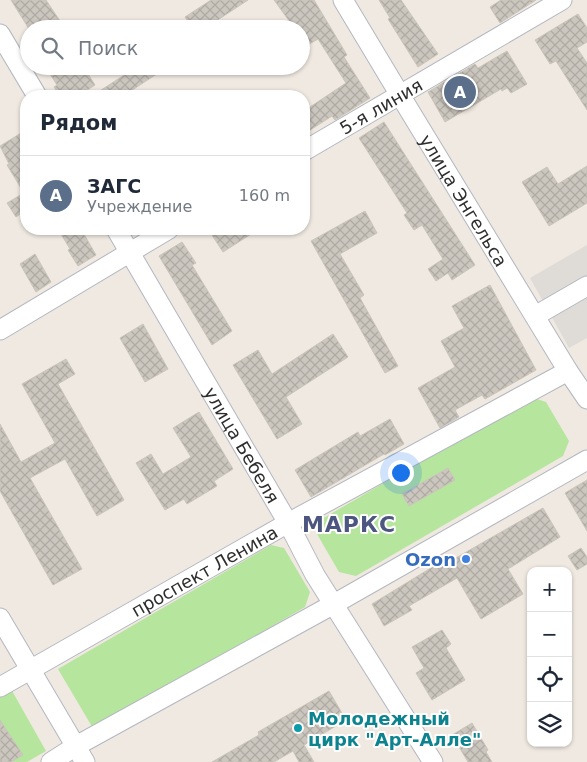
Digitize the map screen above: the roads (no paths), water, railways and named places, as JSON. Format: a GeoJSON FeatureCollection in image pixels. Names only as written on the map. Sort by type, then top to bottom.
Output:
{"type":"FeatureCollection","features":[{"type":"Feature","properties":{"kind":"street","name":"улица Энгельса"},"geometry":{"type":"LineString","coordinates":[[343,0],[568,372],[587,399]]}},
{"type":"Feature","properties":{"kind":"street","name":"5-я линия"},"geometry":{"type":"LineString","coordinates":[[310,148],[562,0]]}},
{"type":"Feature","properties":{"kind":"street"},"geometry":{"type":"LineString","coordinates":[[0,34],[20,68]]}},
{"type":"Feature","properties":{"kind":"street"},"geometry":{"type":"LineString","coordinates":[[24,75],[33,90]]}},
{"type":"Feature","properties":{"kind":"street","name":"улица Бебеля"},"geometry":{"type":"LineString","coordinates":[[120,235],[288,523],[315,575],[433,762]]}},
{"type":"Feature","properties":{"kind":"street"},"geometry":{"type":"LineString","coordinates":[[0,330],[158,235]]}},
{"type":"Feature","properties":{"kind":"street"},"geometry":{"type":"LineString","coordinates":[[535,316],[587,286]]}},
{"type":"Feature","properties":{"kind":"street","name":"проспект Ленина"},"geometry":{"type":"LineString","coordinates":[[0,687],[288,523],[568,372]]}},
{"type":"Feature","properties":{"kind":"street"},"geometry":{"type":"LineString","coordinates":[[51,762],[81,754],[334,604],[587,460]]}},
{"type":"Feature","properties":{"kind":"street"},"geometry":{"type":"LineString","coordinates":[[0,618],[81,754]]}},
{"type":"Feature","properties":{"kind":"place","name":"ЗАГС"},"geometry":{"type":"Point","coordinates":[460,92]}},
{"type":"Feature","properties":{"kind":"place","name":"Ozon"},"geometry":{"type":"Point","coordinates":[466,559]}},
{"type":"Feature","properties":{"kind":"place","name":"Молодежный цирк \"Арт-Алле\""},"geometry":{"type":"Point","coordinates":[298,728]}},
{"type":"Feature","properties":{"kind":"district","name":"МАРКС"},"geometry":{"type":"Point","coordinates":[349,524]}}]}
